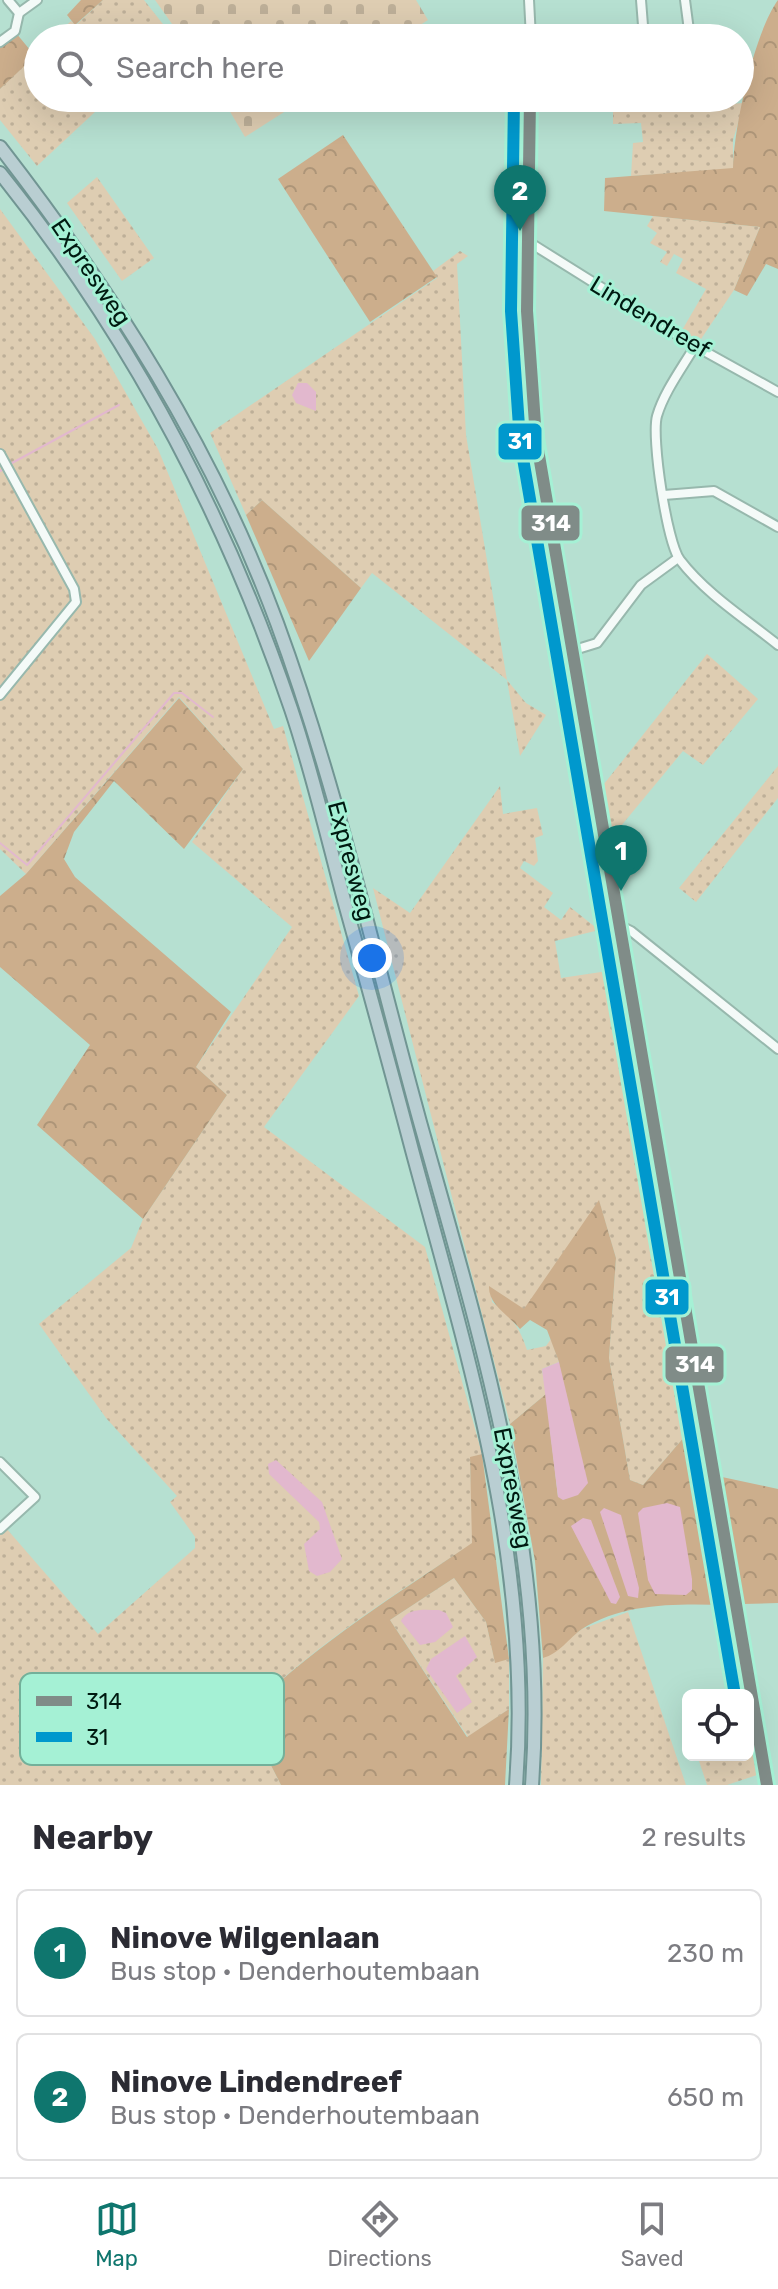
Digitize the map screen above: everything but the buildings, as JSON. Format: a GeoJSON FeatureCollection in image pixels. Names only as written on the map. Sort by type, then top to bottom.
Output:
{"type":"FeatureCollection","features":[{"type":"Feature","properties":{"kind":"highway","name":"Expresweg"},"geometry":{"type":"LineString","coordinates":[[0,147],[107,293],[203,456],[277,622],[310,720],[393,1016],[506,1445],[523,1537],[533,1626],[532,1785]]}},
{"type":"Feature","properties":{"kind":"highway","name":"Expresweg"},"geometry":{"type":"LineString","coordinates":[[0,173],[92,298],[164,418],[240,574],[291,709],[491,1449],[514,1583],[519,1706],[516,1785]]}},
{"type":"Feature","properties":{"kind":"street"},"geometry":{"type":"LineString","coordinates":[[8,0],[19,13]]}},
{"type":"Feature","properties":{"kind":"street"},"geometry":{"type":"LineString","coordinates":[[0,42],[15,31],[19,13],[37,0]]}},
{"type":"Feature","properties":{"kind":"street"},"geometry":{"type":"LineString","coordinates":[[529,0],[530,24]]}},
{"type":"Feature","properties":{"kind":"street"},"geometry":{"type":"LineString","coordinates":[[641,0],[643,24]]}},
{"type":"Feature","properties":{"kind":"street"},"geometry":{"type":"LineString","coordinates":[[685,0],[686,24]]}},
{"type":"Feature","properties":{"kind":"street"},"geometry":{"type":"LineString","coordinates":[[529,112],[524,239],[526,356],[549,527],[767,1785]]}},
{"type":"Feature","properties":{"kind":"street","name":"Lindendreef"},"geometry":{"type":"LineString","coordinates":[[524,239],[695,346],[778,392]]}},
{"type":"Feature","properties":{"kind":"street"},"geometry":{"type":"LineString","coordinates":[[695,346],[656,419],[655,440],[678,558],[778,645]]}},
{"type":"Feature","properties":{"kind":"street"},"geometry":{"type":"LineString","coordinates":[[0,454],[74,589],[76,602],[0,695]]}},
{"type":"Feature","properties":{"kind":"street"},"geometry":{"type":"LineString","coordinates":[[664,495],[714,491],[778,527]]}},
{"type":"Feature","properties":{"kind":"street"},"geometry":{"type":"LineString","coordinates":[[571,651],[597,643],[641,585],[678,558]]}},
{"type":"Feature","properties":{"kind":"street"},"geometry":{"type":"LineString","coordinates":[[619,925],[631,931],[778,1049]]}},
{"type":"Feature","properties":{"kind":"street"},"geometry":{"type":"LineString","coordinates":[[0,1462],[35,1497],[0,1529]]}},
{"type":"Feature","properties":{"kind":"green space"},"geometry":{"type":"Polygon","coordinates":[[[81,0],[103,0],[76,24],[67,15],[81,0]]]}},
{"type":"Feature","properties":{"kind":"green space"},"geometry":{"type":"Polygon","coordinates":[[[103,0],[144,0],[163,24],[77,24],[103,0]]]}},
{"type":"Feature","properties":{"kind":"green space"},"geometry":{"type":"Polygon","coordinates":[[[155,0],[416,0],[428,20],[422,24],[172,24],[155,0]]]}},
{"type":"Feature","properties":{"kind":"green space"},"geometry":{"type":"Polygon","coordinates":[[[778,0],[778,269],[766,264],[747,296],[734,290],[760,227],[604,211],[605,178],[733,168],[741,112],[754,112],[754,54],[778,0]]]}},
{"type":"Feature","properties":{"kind":"green space"},"geometry":{"type":"Polygon","coordinates":[[[16,33],[24,43],[24,66],[0,89],[0,48],[16,33]]]}},
{"type":"Feature","properties":{"kind":"green space"},"geometry":{"type":"Polygon","coordinates":[[[24,66],[24,112],[95,112],[37,166],[0,120],[0,89],[24,66]]]}},
{"type":"Feature","properties":{"kind":"green space"},"geometry":{"type":"Polygon","coordinates":[[[230,112],[284,112],[245,137],[230,112]]]}},
{"type":"Feature","properties":{"kind":"green space"},"geometry":{"type":"Polygon","coordinates":[[[613,112],[741,112],[733,140],[733,169],[631,176],[633,143],[643,142],[641,123],[613,124],[613,112]]]}},
{"type":"Feature","properties":{"kind":"green space"},"geometry":{"type":"Polygon","coordinates":[[[343,135],[437,277],[370,322],[278,179],[343,135]]]}},
{"type":"Feature","properties":{"kind":"green space"},"geometry":{"type":"Polygon","coordinates":[[[97,177],[154,258],[122,281],[67,203],[97,177]]]}},
{"type":"Feature","properties":{"kind":"green space"},"geometry":{"type":"Polygon","coordinates":[[[0,209],[95,339],[158,449],[274,729],[283,726],[359,996],[264,1127],[425,1247],[482,1454],[470,1458],[473,1543],[384,1602],[284,1678],[284,1673],[20,1673],[20,1765],[271,1765],[281,1785],[0,1785],[0,1533],[6,1528],[98,1634],[195,1548],[195,1537],[170,1502],[177,1496],[106,1418],[39,1324],[131,1248],[143,1219],[227,1095],[196,1067],[292,927],[192,842],[243,769],[179,697],[26,874],[0,849],[0,209]]]}},
{"type":"Feature","properties":{"kind":"green space"},"geometry":{"type":"Polygon","coordinates":[[[653,216],[760,227],[734,290],[699,342],[681,332],[706,289],[676,273],[683,259],[674,254],[667,266],[660,262],[667,252],[650,243],[657,233],[647,226],[653,216]]]}},
{"type":"Feature","properties":{"kind":"green space"},"geometry":{"type":"Polygon","coordinates":[[[460,251],[468,256],[457,264],[466,435],[507,680],[372,573],[361,588],[262,500],[246,515],[210,433],[437,278],[433,271],[460,251]]]}},
{"type":"Feature","properties":{"kind":"green space"},"geometry":{"type":"Polygon","coordinates":[[[262,500],[361,588],[309,661],[246,515],[262,500]]]}},
{"type":"Feature","properties":{"kind":"green space"},"geometry":{"type":"Polygon","coordinates":[[[707,654],[758,699],[703,765],[683,751],[616,832],[611,827],[604,784],[707,654]]]}},
{"type":"Feature","properties":{"kind":"green space"},"geometry":{"type":"Polygon","coordinates":[[[507,680],[526,703],[546,715],[520,756],[507,680]]]}},
{"type":"Feature","properties":{"kind":"green space"},"geometry":{"type":"Polygon","coordinates":[[[179,698],[243,769],[184,849],[114,781],[74,832],[64,859],[75,877],[231,1012],[196,1067],[227,1095],[143,1219],[37,1125],[90,1045],[0,967],[0,896],[26,874],[179,698]]]}},
{"type":"Feature","properties":{"kind":"green space"},"geometry":{"type":"Polygon","coordinates":[[[778,766],[778,798],[696,902],[679,888],[778,766]]]}},
{"type":"Feature","properties":{"kind":"green space"},"geometry":{"type":"Polygon","coordinates":[[[500,786],[503,814],[537,808],[543,835],[535,838],[538,861],[534,866],[524,861],[520,868],[553,893],[544,907],[561,920],[570,907],[599,930],[555,941],[561,978],[621,969],[697,1422],[643,1485],[630,1480],[609,1358],[616,1258],[599,1201],[524,1310],[490,1287],[492,1302],[514,1323],[527,1350],[546,1346],[551,1339],[559,1362],[542,1369],[546,1394],[510,1424],[373,888],[410,913],[500,786]]]}},
{"type":"Feature","properties":{"kind":"green space"},"geometry":{"type":"Polygon","coordinates":[[[599,1200],[616,1258],[609,1358],[630,1480],[643,1485],[697,1422],[727,1605],[653,1606],[616,1614],[582,1629],[543,1658],[535,1561],[510,1424],[546,1394],[558,1497],[559,1362],[547,1330],[530,1320],[520,1329],[495,1304],[489,1286],[524,1309],[599,1200]]]}},
{"type":"Feature","properties":{"kind":"green space"},"geometry":{"type":"Polygon","coordinates":[[[482,1454],[509,1659],[495,1663],[486,1622],[454,1578],[390,1620],[467,1737],[509,1709],[505,1785],[281,1785],[271,1765],[284,1765],[284,1678],[326,1644],[472,1543],[470,1457],[482,1454]]]}},
{"type":"Feature","properties":{"kind":"green space"},"geometry":{"type":"Polygon","coordinates":[[[722,1477],[778,1489],[778,1603],[743,1604],[722,1477]]]}},
{"type":"Feature","properties":{"kind":"green space"},"geometry":{"type":"Polygon","coordinates":[[[454,1578],[486,1622],[495,1662],[509,1659],[509,1709],[468,1737],[390,1620],[454,1578]]]}},
{"type":"Feature","properties":{"kind":"green space"},"geometry":{"type":"Polygon","coordinates":[[[628,1612],[686,1785],[541,1785],[543,1658],[582,1629],[628,1612]]]}},
{"type":"Feature","properties":{"kind":"green space"},"geometry":{"type":"Polygon","coordinates":[[[754,1759],[757,1775],[727,1785],[707,1785],[699,1761],[754,1759]]]}},
{"type":"Feature","properties":{"kind":"shaded area"},"geometry":{"type":"Polygon","coordinates":[[[298,383],[307,383],[316,392],[316,411],[296,403],[292,395],[298,383]]]}},
{"type":"Feature","properties":{"kind":"shaded area"},"geometry":{"type":"Polygon","coordinates":[[[559,1362],[588,1483],[578,1495],[563,1500],[558,1497],[542,1369],[559,1362]]]}},
{"type":"Feature","properties":{"kind":"shaded area"},"geometry":{"type":"Polygon","coordinates":[[[276,1460],[322,1502],[342,1559],[330,1572],[317,1576],[309,1571],[304,1544],[320,1529],[319,1522],[269,1474],[268,1464],[276,1460]]]}},
{"type":"Feature","properties":{"kind":"shaded area"},"geometry":{"type":"Polygon","coordinates":[[[667,1503],[680,1507],[692,1579],[692,1590],[686,1595],[655,1594],[648,1580],[638,1513],[643,1508],[667,1503]]]}},
{"type":"Feature","properties":{"kind":"shaded area"},"geometry":{"type":"Polygon","coordinates":[[[604,1508],[621,1515],[639,1588],[638,1598],[628,1596],[600,1512],[604,1508]]]}},
{"type":"Feature","properties":{"kind":"shaded area"},"geometry":{"type":"Polygon","coordinates":[[[583,1518],[591,1520],[620,1597],[616,1604],[611,1603],[571,1526],[583,1518]]]}},
{"type":"Feature","properties":{"kind":"shaded area"},"geometry":{"type":"Polygon","coordinates":[[[439,1610],[446,1613],[453,1627],[435,1642],[420,1645],[401,1621],[412,1611],[439,1610]]]}},
{"type":"Feature","properties":{"kind":"shaded area"},"geometry":{"type":"Polygon","coordinates":[[[465,1636],[477,1657],[456,1676],[472,1702],[457,1713],[426,1669],[431,1659],[465,1636]]]}},
{"type":"Feature","properties":{"kind":"waterway"},"geometry":{"type":"LineString","coordinates":[[12,463],[119,405]]}},
{"type":"Feature","properties":{"kind":"waterway"},"geometry":{"type":"LineString","coordinates":[[0,843],[27,865],[174,693],[182,693],[213,717]]}},
{"type":"Feature","properties":{"kind":"transit line","name":"31"},"geometry":{"type":"LineString","coordinates":[[514,112],[511,311],[520,441],[734,1689]]}},
{"type":"Feature","properties":{"kind":"transit line","name":"314"},"geometry":{"type":"LineString","coordinates":[[530,112],[527,311],[536,438],[767,1785]]}},
{"type":"Feature","properties":{"kind":"place","name":"Ninove Lindendreef"},"geometry":{"type":"Point","coordinates":[520,231]}},
{"type":"Feature","properties":{"kind":"place","name":"Ninove Wilgenlaan"},"geometry":{"type":"Point","coordinates":[621,891]}}]}
